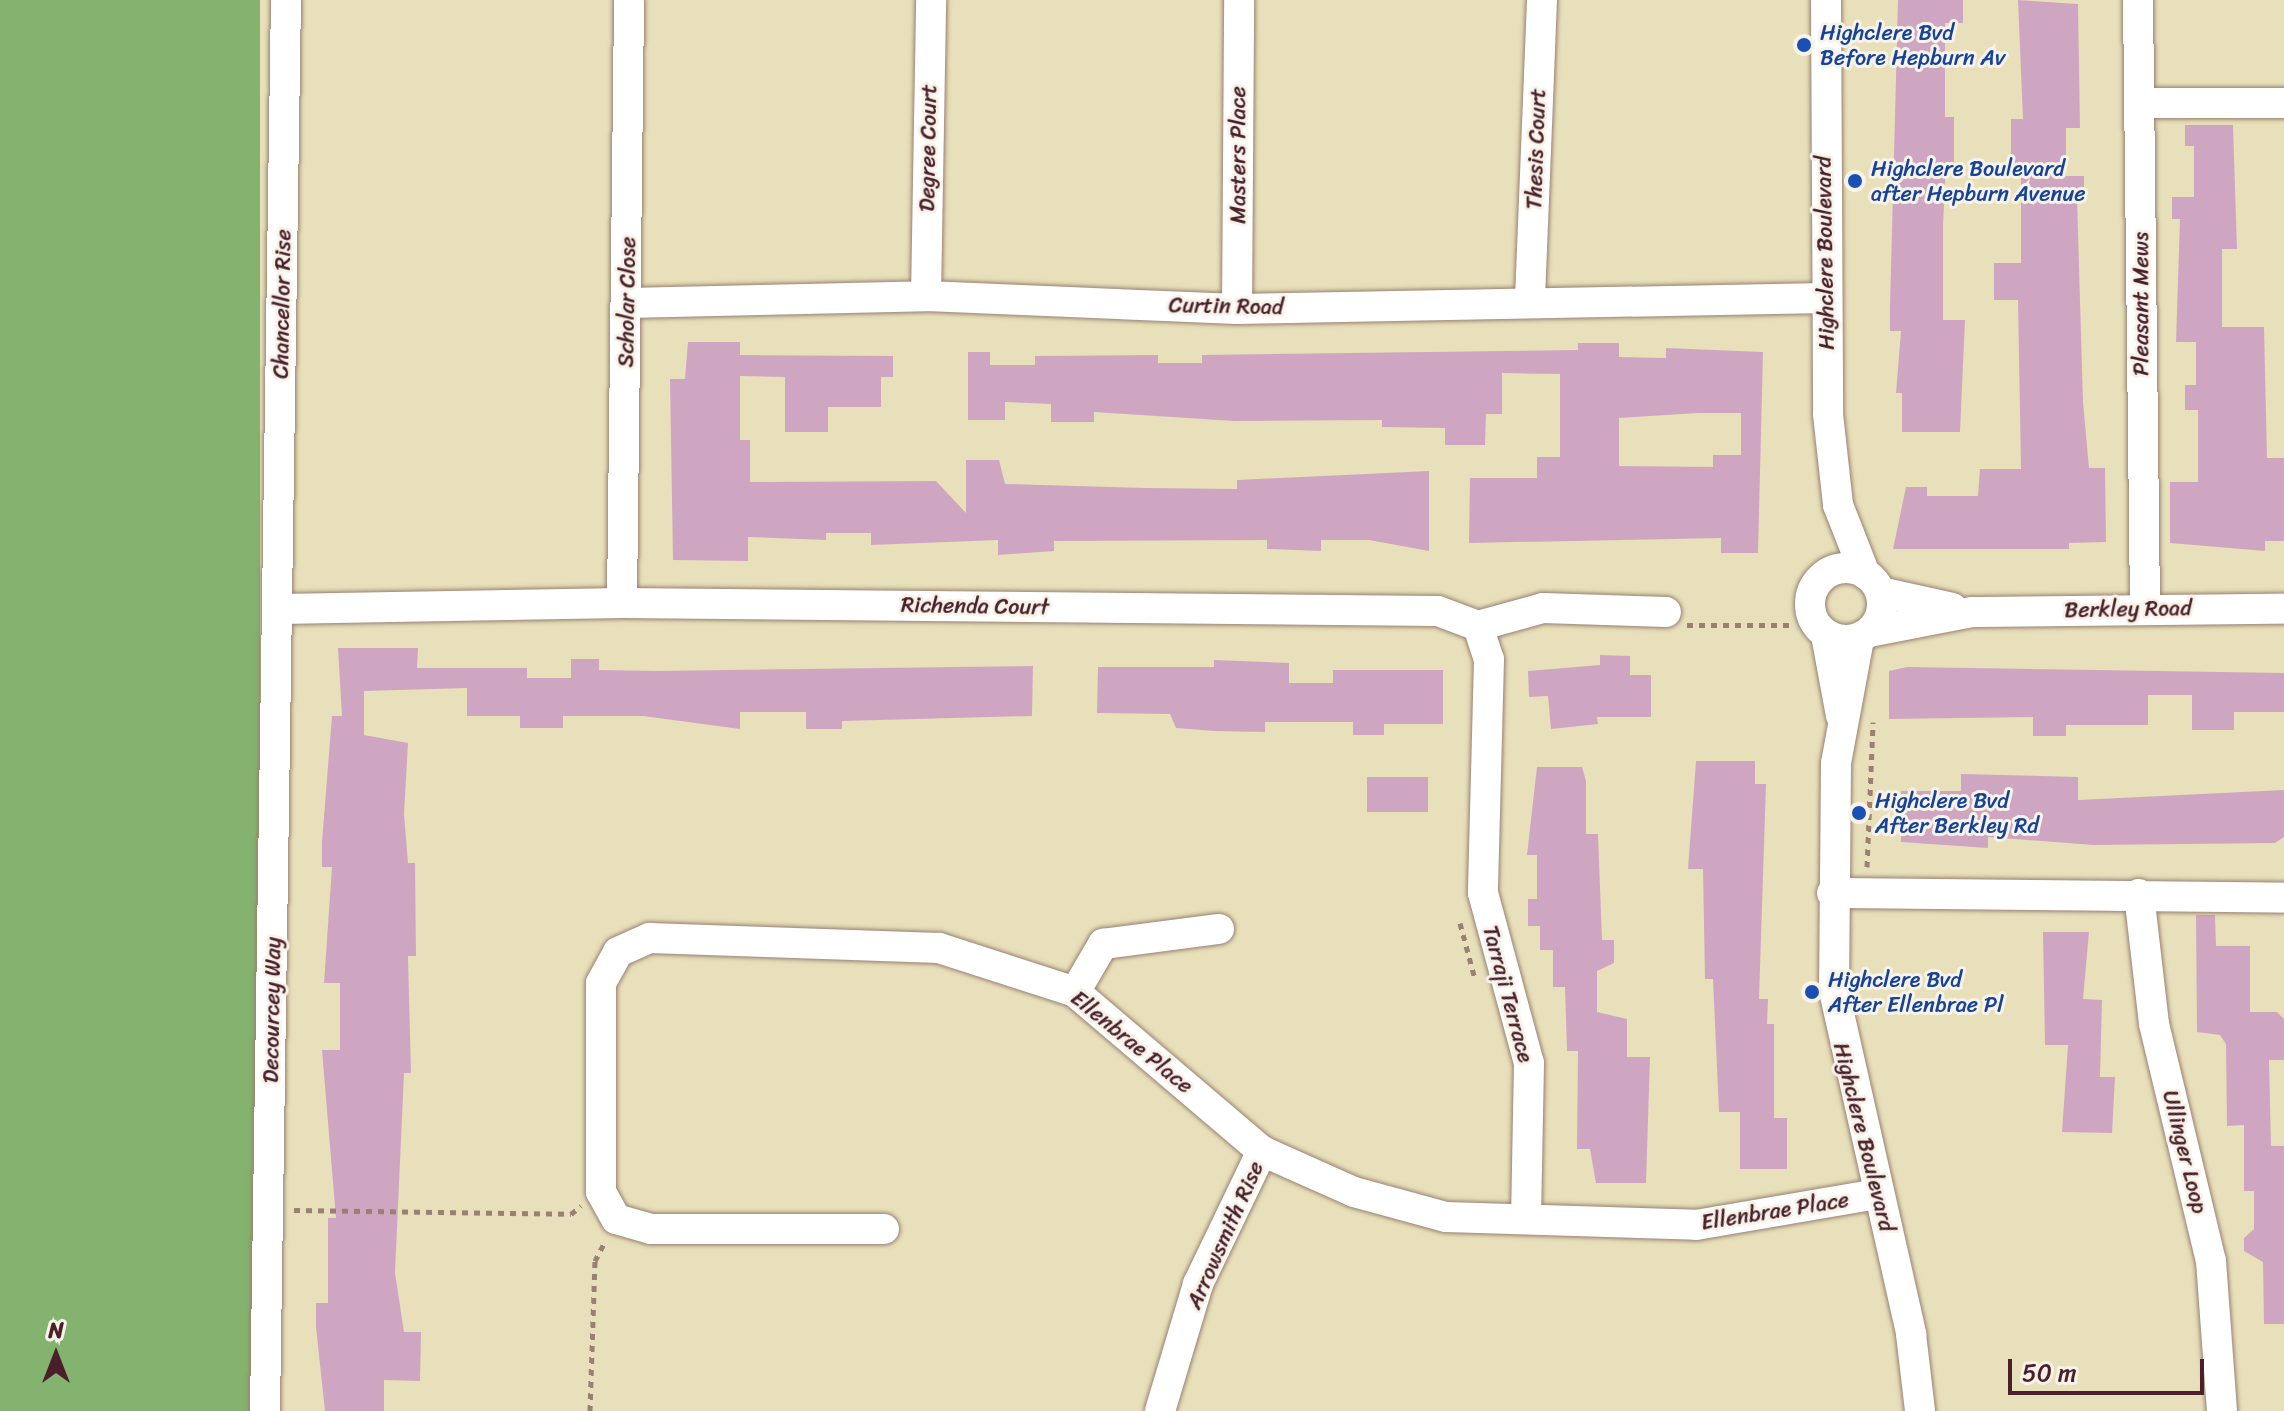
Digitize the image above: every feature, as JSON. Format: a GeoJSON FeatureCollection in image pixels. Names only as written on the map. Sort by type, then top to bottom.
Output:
{"type":"FeatureCollection","features":[{"type":"Feature","properties":{"kind":"street","name":"Chancellor Rise"},"geometry":{"type":"LineString","coordinates":[[279,609],[286,0]]}},
{"type":"Feature","properties":{"kind":"street","name":"Degree Court"},"geometry":{"type":"LineString","coordinates":[[926,296],[931,0]]}},
{"type":"Feature","properties":{"kind":"street","name":"Masters Place"},"geometry":{"type":"LineString","coordinates":[[1237,309],[1239,0]]}},
{"type":"Feature","properties":{"kind":"street","name":"Thesis Court"},"geometry":{"type":"LineString","coordinates":[[1530,299],[1542,0]]}},
{"type":"Feature","properties":{"kind":"street","name":"Highclere Boulevard"},"geometry":{"type":"LineString","coordinates":[[1826,0],[1826,298],[1838,505],[1826,574],[1809,604],[1826,635],[1841,716]]}},
{"type":"Feature","properties":{"kind":"street","name":"Pleasant Mews"},"geometry":{"type":"LineString","coordinates":[[2138,0],[2145,609]]}},
{"type":"Feature","properties":{"kind":"street","name":"Scholar Close"},"geometry":{"type":"LineString","coordinates":[[622,603],[629,1]]}},
{"type":"Feature","properties":{"kind":"street"},"geometry":{"type":"LineString","coordinates":[[2140,103],[2284,103]]}},
{"type":"Feature","properties":{"kind":"street","name":"Curtin Road"},"geometry":{"type":"LineString","coordinates":[[627,303],[926,296],[1237,309],[1530,299],[1826,298]]}},
{"type":"Feature","properties":{"kind":"street","name":"Highclere Boulevard"},"geometry":{"type":"LineString","coordinates":[[1838,505],[1873,583],[1881,614],[1864,635],[1841,716],[1832,893],[1842,1055],[1911,1334],[1920,1411]]}},
{"type":"Feature","properties":{"kind":"street"},"geometry":{"type":"LineString","coordinates":[[1826,574],[1846,568],[1873,583]]}},
{"type":"Feature","properties":{"kind":"street","name":"Berkley Road"},"geometry":{"type":"LineString","coordinates":[[1873,583],[1972,612]]}},
{"type":"Feature","properties":{"kind":"street","name":"Richenda Court"},"geometry":{"type":"LineString","coordinates":[[279,609],[622,603],[1438,611],[1478,626]]}},
{"type":"Feature","properties":{"kind":"street"},"geometry":{"type":"LineString","coordinates":[[1478,626],[1543,608],[1666,612]]}},
{"type":"Feature","properties":{"kind":"street","name":"Decourcey Way"},"geometry":{"type":"LineString","coordinates":[[265,1411],[283,1205],[279,609]]}},
{"type":"Feature","properties":{"kind":"street","name":"Berkley Road"},"geometry":{"type":"LineString","coordinates":[[1864,635],[1972,612],[2284,609]]}},
{"type":"Feature","properties":{"kind":"street","name":"Tarraji Terrace"},"geometry":{"type":"LineString","coordinates":[[1478,626],[1489,659],[1483,893],[1529,1063],[1526,1219]]}},
{"type":"Feature","properties":{"kind":"street"},"geometry":{"type":"LineString","coordinates":[[1826,635],[1864,635]]}},
{"type":"Feature","properties":{"kind":"street"},"geometry":{"type":"LineString","coordinates":[[1832,893],[2284,898]]}},
{"type":"Feature","properties":{"kind":"street","name":"Ullinger Loop"},"geometry":{"type":"LineString","coordinates":[[2139,894],[2154,1024],[2211,1261],[2222,1411]]}},
{"type":"Feature","properties":{"kind":"street"},"geometry":{"type":"LineString","coordinates":[[1075,992],[1103,944],[1219,929]]}},
{"type":"Feature","properties":{"kind":"street","name":"Ellenbrae Place"},"geometry":{"type":"LineString","coordinates":[[616,1219],[601,1192],[601,983],[618,952],[650,938],[939,948],[1075,992],[1262,1151],[1354,1192],[1446,1217],[1711,1224],[1877,1194]]}},
{"type":"Feature","properties":{"kind":"street","name":"Arrowsmith Rise"},"geometry":{"type":"LineString","coordinates":[[1160,1411],[1198,1284],[1262,1151]]}},
{"type":"Feature","properties":{"kind":"street"},"geometry":{"type":"LineString","coordinates":[[616,1219],[651,1229],[884,1229]]}},
{"type":"Feature","properties":{"kind":"path"},"geometry":{"type":"LineString","coordinates":[[1666,612],[1673,626],[1792,625]]}},
{"type":"Feature","properties":{"kind":"path"},"geometry":{"type":"LineString","coordinates":[[1866,895],[1875,810],[1871,704]]}},
{"type":"Feature","properties":{"kind":"path"},"geometry":{"type":"LineString","coordinates":[[1459,918],[1477,984]]}},
{"type":"Feature","properties":{"kind":"path"},"geometry":{"type":"LineString","coordinates":[[283,1205],[571,1214],[601,1192]]}},
{"type":"Feature","properties":{"kind":"path"},"geometry":{"type":"LineString","coordinates":[[590,1411],[595,1261],[616,1219]]}},
{"type":"Feature","properties":{"kind":"green space"},"geometry":{"type":"Polygon","coordinates":[[[0,0],[260,0],[260,1411],[0,1411],[0,0]]]}},
{"type":"Feature","properties":{"kind":"building"},"geometry":{"type":"Polygon","coordinates":[[[1898,0],[1963,0],[1963,23],[1945,23],[1945,117],[1954,117],[1954,164],[1946,164],[1943,225],[1943,320],[1965,320],[1960,432],[1902,432],[1902,393],[1896,393],[1901,331],[1890,331],[1890,307],[1898,0]]]}},
{"type":"Feature","properties":{"kind":"building"},"geometry":{"type":"Polygon","coordinates":[[[2018,0],[2078,4],[2080,128],[2066,128],[2066,176],[2084,176],[2084,198],[2077,198],[2083,402],[2089,468],[2105,468],[2106,542],[2069,543],[2069,549],[1893,549],[1906,487],[1927,487],[1927,496],[1978,496],[1980,469],[2021,469],[2018,300],[1994,300],[1994,263],[2021,263],[2021,166],[2011,166],[2011,119],[2023,119],[2018,0]]]}},
{"type":"Feature","properties":{"kind":"building"},"geometry":{"type":"Polygon","coordinates":[[[2185,125],[2233,125],[2237,249],[2222,249],[2222,327],[2264,327],[2267,458],[2284,458],[2284,541],[2265,541],[2265,551],[2170,543],[2170,482],[2198,482],[2198,410],[2185,410],[2185,385],[2196,385],[2196,342],[2176,342],[2180,219],[2172,219],[2172,197],[2194,197],[2194,146],[2185,146],[2185,125]]]}},
{"type":"Feature","properties":{"kind":"building"},"geometry":{"type":"Polygon","coordinates":[[[688,342],[740,342],[740,355],[893,356],[893,377],[881,377],[881,407],[828,407],[828,432],[785,432],[785,377],[740,376],[740,440],[750,440],[750,482],[936,481],[966,513],[966,460],[999,460],[1005,484],[1146,488],[1237,489],[1237,480],[1429,471],[1429,551],[1369,540],[1321,540],[1321,551],[1267,549],[1267,540],[1054,541],[1054,551],[998,555],[998,540],[871,545],[871,533],[826,533],[826,540],[748,537],[748,561],[673,560],[670,379],[685,379],[688,342]]]}},
{"type":"Feature","properties":{"kind":"building"},"geometry":{"type":"Polygon","coordinates":[[[1578,343],[1619,343],[1619,357],[1666,358],[1666,348],[1763,352],[1758,553],[1721,553],[1721,538],[1469,543],[1470,478],[1537,478],[1537,457],[1560,457],[1560,374],[1502,373],[1502,414],[1486,414],[1485,445],[1445,445],[1445,428],[1382,427],[1382,420],[1234,421],[1094,412],[1094,422],[1051,422],[1051,404],[1005,402],[1005,420],[968,420],[968,352],[990,352],[990,365],[1035,365],[1035,356],[1158,355],[1158,363],[1202,363],[1202,355],[1578,350],[1578,343]],[[1741,413],[1619,418],[1619,466],[1713,467],[1713,455],[1741,455],[1741,413]]]}},
{"type":"Feature","properties":{"kind":"building"},"geometry":{"type":"Polygon","coordinates":[[[338,648],[418,648],[417,668],[527,668],[527,678],[571,678],[571,659],[599,659],[599,670],[656,671],[1033,666],[1032,716],[842,721],[842,729],[806,729],[806,712],[740,712],[740,729],[643,716],[563,716],[563,728],[520,728],[520,716],[467,716],[467,688],[364,691],[364,735],[408,743],[404,814],[408,863],[415,863],[416,956],[408,956],[411,1073],[404,1073],[395,1273],[404,1332],[421,1332],[420,1381],[384,1380],[384,1411],[325,1411],[316,1327],[316,1303],[328,1303],[328,1218],[336,1218],[322,1050],[340,1050],[340,983],[324,983],[332,867],[322,867],[322,842],[332,716],[342,716],[338,648]]]}},
{"type":"Feature","properties":{"kind":"building"},"geometry":{"type":"Polygon","coordinates":[[[1600,655],[1630,656],[1630,675],[1651,675],[1651,717],[1597,717],[1598,724],[1551,729],[1548,696],[1529,697],[1528,671],[1600,665],[1600,655]]]}},
{"type":"Feature","properties":{"kind":"building"},"geometry":{"type":"Polygon","coordinates":[[[1214,660],[1289,663],[1289,683],[1333,683],[1333,670],[1443,670],[1443,724],[1384,724],[1384,735],[1353,735],[1353,722],[1265,722],[1265,732],[1214,731],[1176,728],[1170,714],[1097,713],[1098,667],[1214,667],[1214,660]]]}},
{"type":"Feature","properties":{"kind":"building"},"geometry":{"type":"Polygon","coordinates":[[[1907,667],[2284,673],[2284,712],[2234,712],[2234,730],[2192,730],[2192,695],[2148,695],[2148,725],[2066,725],[2066,736],[2033,736],[2033,717],[1889,719],[1889,671],[1907,667]]]}},
{"type":"Feature","properties":{"kind":"building"},"geometry":{"type":"Polygon","coordinates":[[[1696,761],[1755,761],[1755,784],[1766,784],[1759,999],[1768,999],[1767,1024],[1774,1024],[1774,1118],[1787,1118],[1787,1169],[1740,1169],[1740,1112],[1719,1112],[1713,979],[1705,979],[1703,869],[1688,869],[1696,761]]]}},
{"type":"Feature","properties":{"kind":"building"},"geometry":{"type":"Polygon","coordinates":[[[1537,767],[1582,767],[1586,781],[1586,834],[1598,834],[1602,940],[1614,940],[1614,963],[1597,971],[1597,1012],[1627,1019],[1627,1057],[1650,1057],[1646,1183],[1596,1183],[1590,1149],[1577,1149],[1578,1051],[1567,1051],[1565,987],[1553,987],[1553,950],[1540,950],[1540,926],[1528,926],[1528,899],[1537,899],[1537,855],[1527,855],[1537,767]]]}},
{"type":"Feature","properties":{"kind":"building"},"geometry":{"type":"Polygon","coordinates":[[[1961,774],[2078,777],[2078,800],[2284,790],[2284,837],[2275,843],[2093,845],[1988,837],[1988,848],[1901,842],[1901,791],[1961,791],[1961,774]]]}},
{"type":"Feature","properties":{"kind":"building"},"geometry":{"type":"Polygon","coordinates":[[[1367,777],[1428,777],[1428,812],[1367,812],[1367,777]]]}},
{"type":"Feature","properties":{"kind":"building"},"geometry":{"type":"Polygon","coordinates":[[[2196,915],[2215,915],[2216,946],[2250,946],[2250,1012],[2277,1012],[2284,1019],[2284,1060],[2269,1060],[2271,1146],[2284,1146],[2284,1324],[2264,1324],[2263,1262],[2244,1251],[2244,1238],[2254,1229],[2254,1191],[2244,1191],[2244,1125],[2227,1126],[2226,1044],[2220,1035],[2197,1032],[2196,915]]]}},
{"type":"Feature","properties":{"kind":"building"},"geometry":{"type":"Polygon","coordinates":[[[2043,932],[2089,932],[2083,999],[2102,1000],[2100,1077],[2115,1077],[2112,1133],[2062,1132],[2068,1045],[2045,1045],[2043,932]]]}},
{"type":"Feature","properties":{"kind":"place","name":"Highclere Bvd Before Hepburn Av"},"geometry":{"type":"Point","coordinates":[1804,45]}},
{"type":"Feature","properties":{"kind":"place","name":"Highclere Boulevard after Hepburn Avenue"},"geometry":{"type":"Point","coordinates":[1855,181]}},
{"type":"Feature","properties":{"kind":"place","name":"Highclere Bvd After Berkley Rd"},"geometry":{"type":"Point","coordinates":[1859,813]}},
{"type":"Feature","properties":{"kind":"place","name":"Highclere Bvd After Ellenbrae Pl"},"geometry":{"type":"Point","coordinates":[1812,992]}}]}
